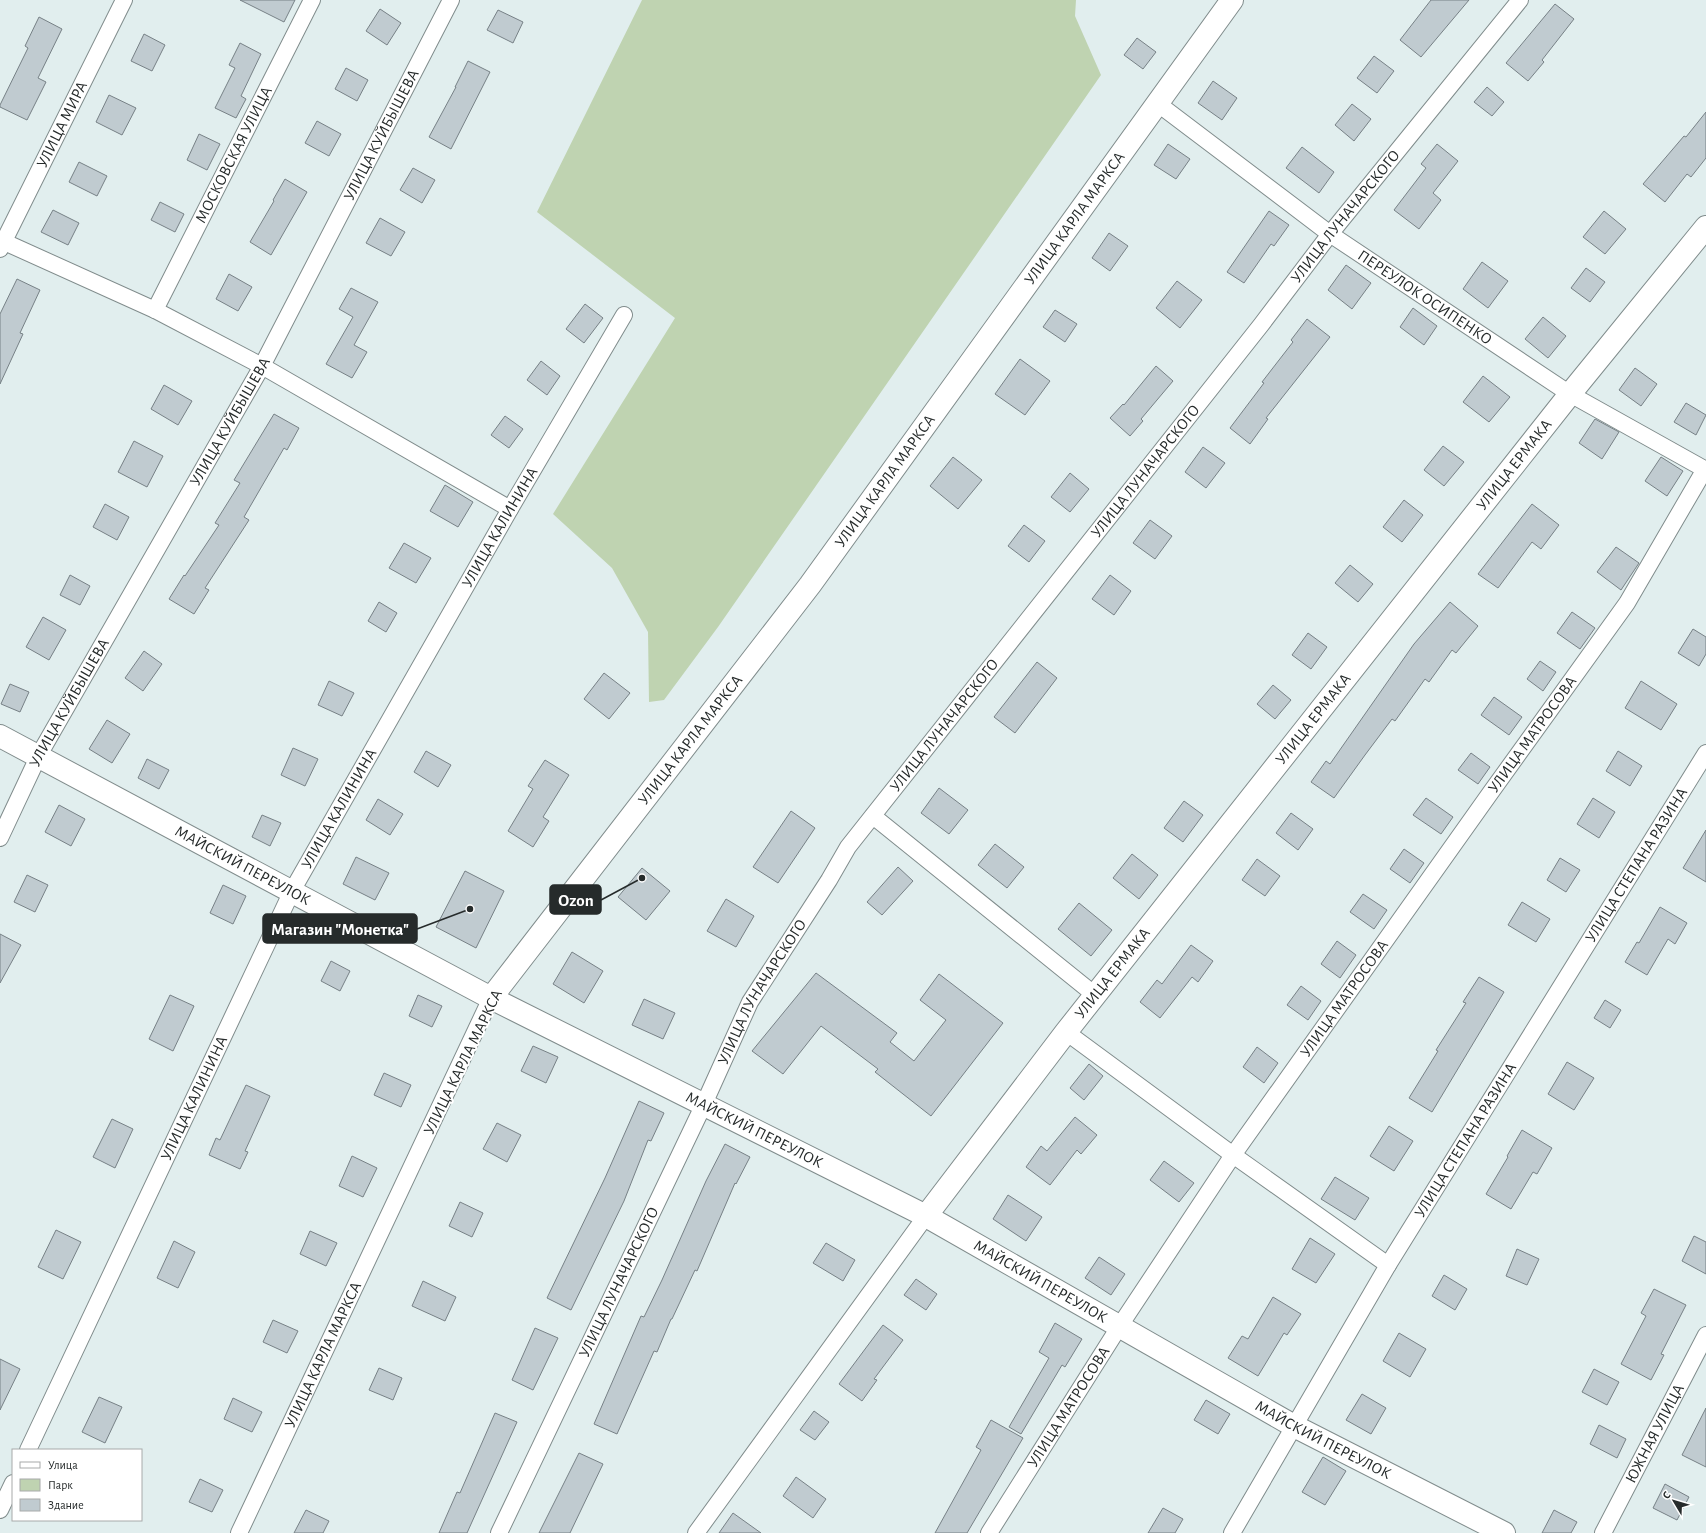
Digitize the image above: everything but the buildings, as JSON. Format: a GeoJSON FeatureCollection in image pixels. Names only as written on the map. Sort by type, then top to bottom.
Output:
{"type":"FeatureCollection","features":[{"type":"Feature","properties":{"kind":"main road","name":"УЛИЦА КАРЛА МАРКСА"},"geometry":{"type":"LineString","coordinates":[[490,998],[810,585],[1232,0]]}},
{"type":"Feature","properties":{"kind":"main road","name":"УЛИЦА ЕРМАКА"},"geometry":{"type":"LineString","coordinates":[[926,1216],[1095,995],[1570,394],[1706,227]]}},
{"type":"Feature","properties":{"kind":"main road","name":"МАЙСКИЙ ПЕРЕУЛОК"},"geometry":{"type":"LineString","coordinates":[[0,736],[39,755],[490,998],[926,1216],[1294,1426],[1504,1533]]}},
{"type":"Feature","properties":{"kind":"street","name":"УЛИЦА МИРА"},"geometry":{"type":"LineString","coordinates":[[1,244],[124,0]]}},
{"type":"Feature","properties":{"kind":"street","name":"МОСКОВСКАЯ УЛИЦА"},"geometry":{"type":"LineString","coordinates":[[155,310],[312,0]]}},
{"type":"Feature","properties":{"kind":"street","name":"УЛИЦА КУЙБЫШЕВА"},"geometry":{"type":"LineString","coordinates":[[0,838],[39,755],[262,366],[451,0]]}},
{"type":"Feature","properties":{"kind":"street","name":"УЛИЦА ЛУНАЧАРСКОГО"},"geometry":{"type":"LineString","coordinates":[[499,1533],[704,1104],[750,1002],[829,880],[848,847],[1261,325],[1330,234],[1520,0]]}},
{"type":"Feature","properties":{"kind":"street","name":"ПЕРЕУЛОК ОСИПЕНКО"},"geometry":{"type":"LineString","coordinates":[[1157,103],[1330,234],[1570,394],[1706,470]]}},
{"type":"Feature","properties":{"kind":"street"},"geometry":{"type":"LineString","coordinates":[[1,244],[155,310],[262,366],[510,509]]}},
{"type":"Feature","properties":{"kind":"street","name":"УЛИЦА КАЛИНИНА"},"geometry":{"type":"LineString","coordinates":[[28,1449],[292,891],[510,509],[624,315]]}},
{"type":"Feature","properties":{"kind":"street","name":"УЛИЦА МАТРОСОВА"},"geometry":{"type":"LineString","coordinates":[[989,1533],[1119,1327],[1233,1155],[1627,603],[1706,470]]}},
{"type":"Feature","properties":{"kind":"street","name":"УЛИЦА СТЕПАНА РАЗИНА"},"geometry":{"type":"LineString","coordinates":[[1232,1533],[1388,1265],[1706,753]]}},
{"type":"Feature","properties":{"kind":"street"},"geometry":{"type":"LineString","coordinates":[[873,816],[1095,995]]}},
{"type":"Feature","properties":{"kind":"street","name":"УЛИЦА КАРЛА МАРКСА"},"geometry":{"type":"LineString","coordinates":[[239,1533],[490,998]]}},
{"type":"Feature","properties":{"kind":"street"},"geometry":{"type":"LineString","coordinates":[[1066,1032],[1233,1155],[1388,1265]]}},
{"type":"Feature","properties":{"kind":"street"},"geometry":{"type":"LineString","coordinates":[[696,1533],[926,1216]]}},
{"type":"Feature","properties":{"kind":"street","name":"ЮЖНАЯ УЛИЦА"},"geometry":{"type":"LineString","coordinates":[[1603,1533],[1706,1335]]}},
{"type":"Feature","properties":{"kind":"street"},"geometry":{"type":"LineString","coordinates":[[0,1510],[12,1484]]}},
{"type":"Feature","properties":{"kind":"green space"},"geometry":{"type":"Polygon","coordinates":[[[642,0],[1076,0],[1075,16],[1101,75],[718,627],[664,700],[649,702],[648,632],[612,568],[553,514],[675,318],[537,212],[642,0]]]}},
{"type":"Feature","properties":{"kind":"place","name":"Ozon"},"geometry":{"type":"Point","coordinates":[642,878]}},
{"type":"Feature","properties":{"kind":"place","name":"Магазин \"Монетка\""},"geometry":{"type":"Point","coordinates":[470,909]}}]}
